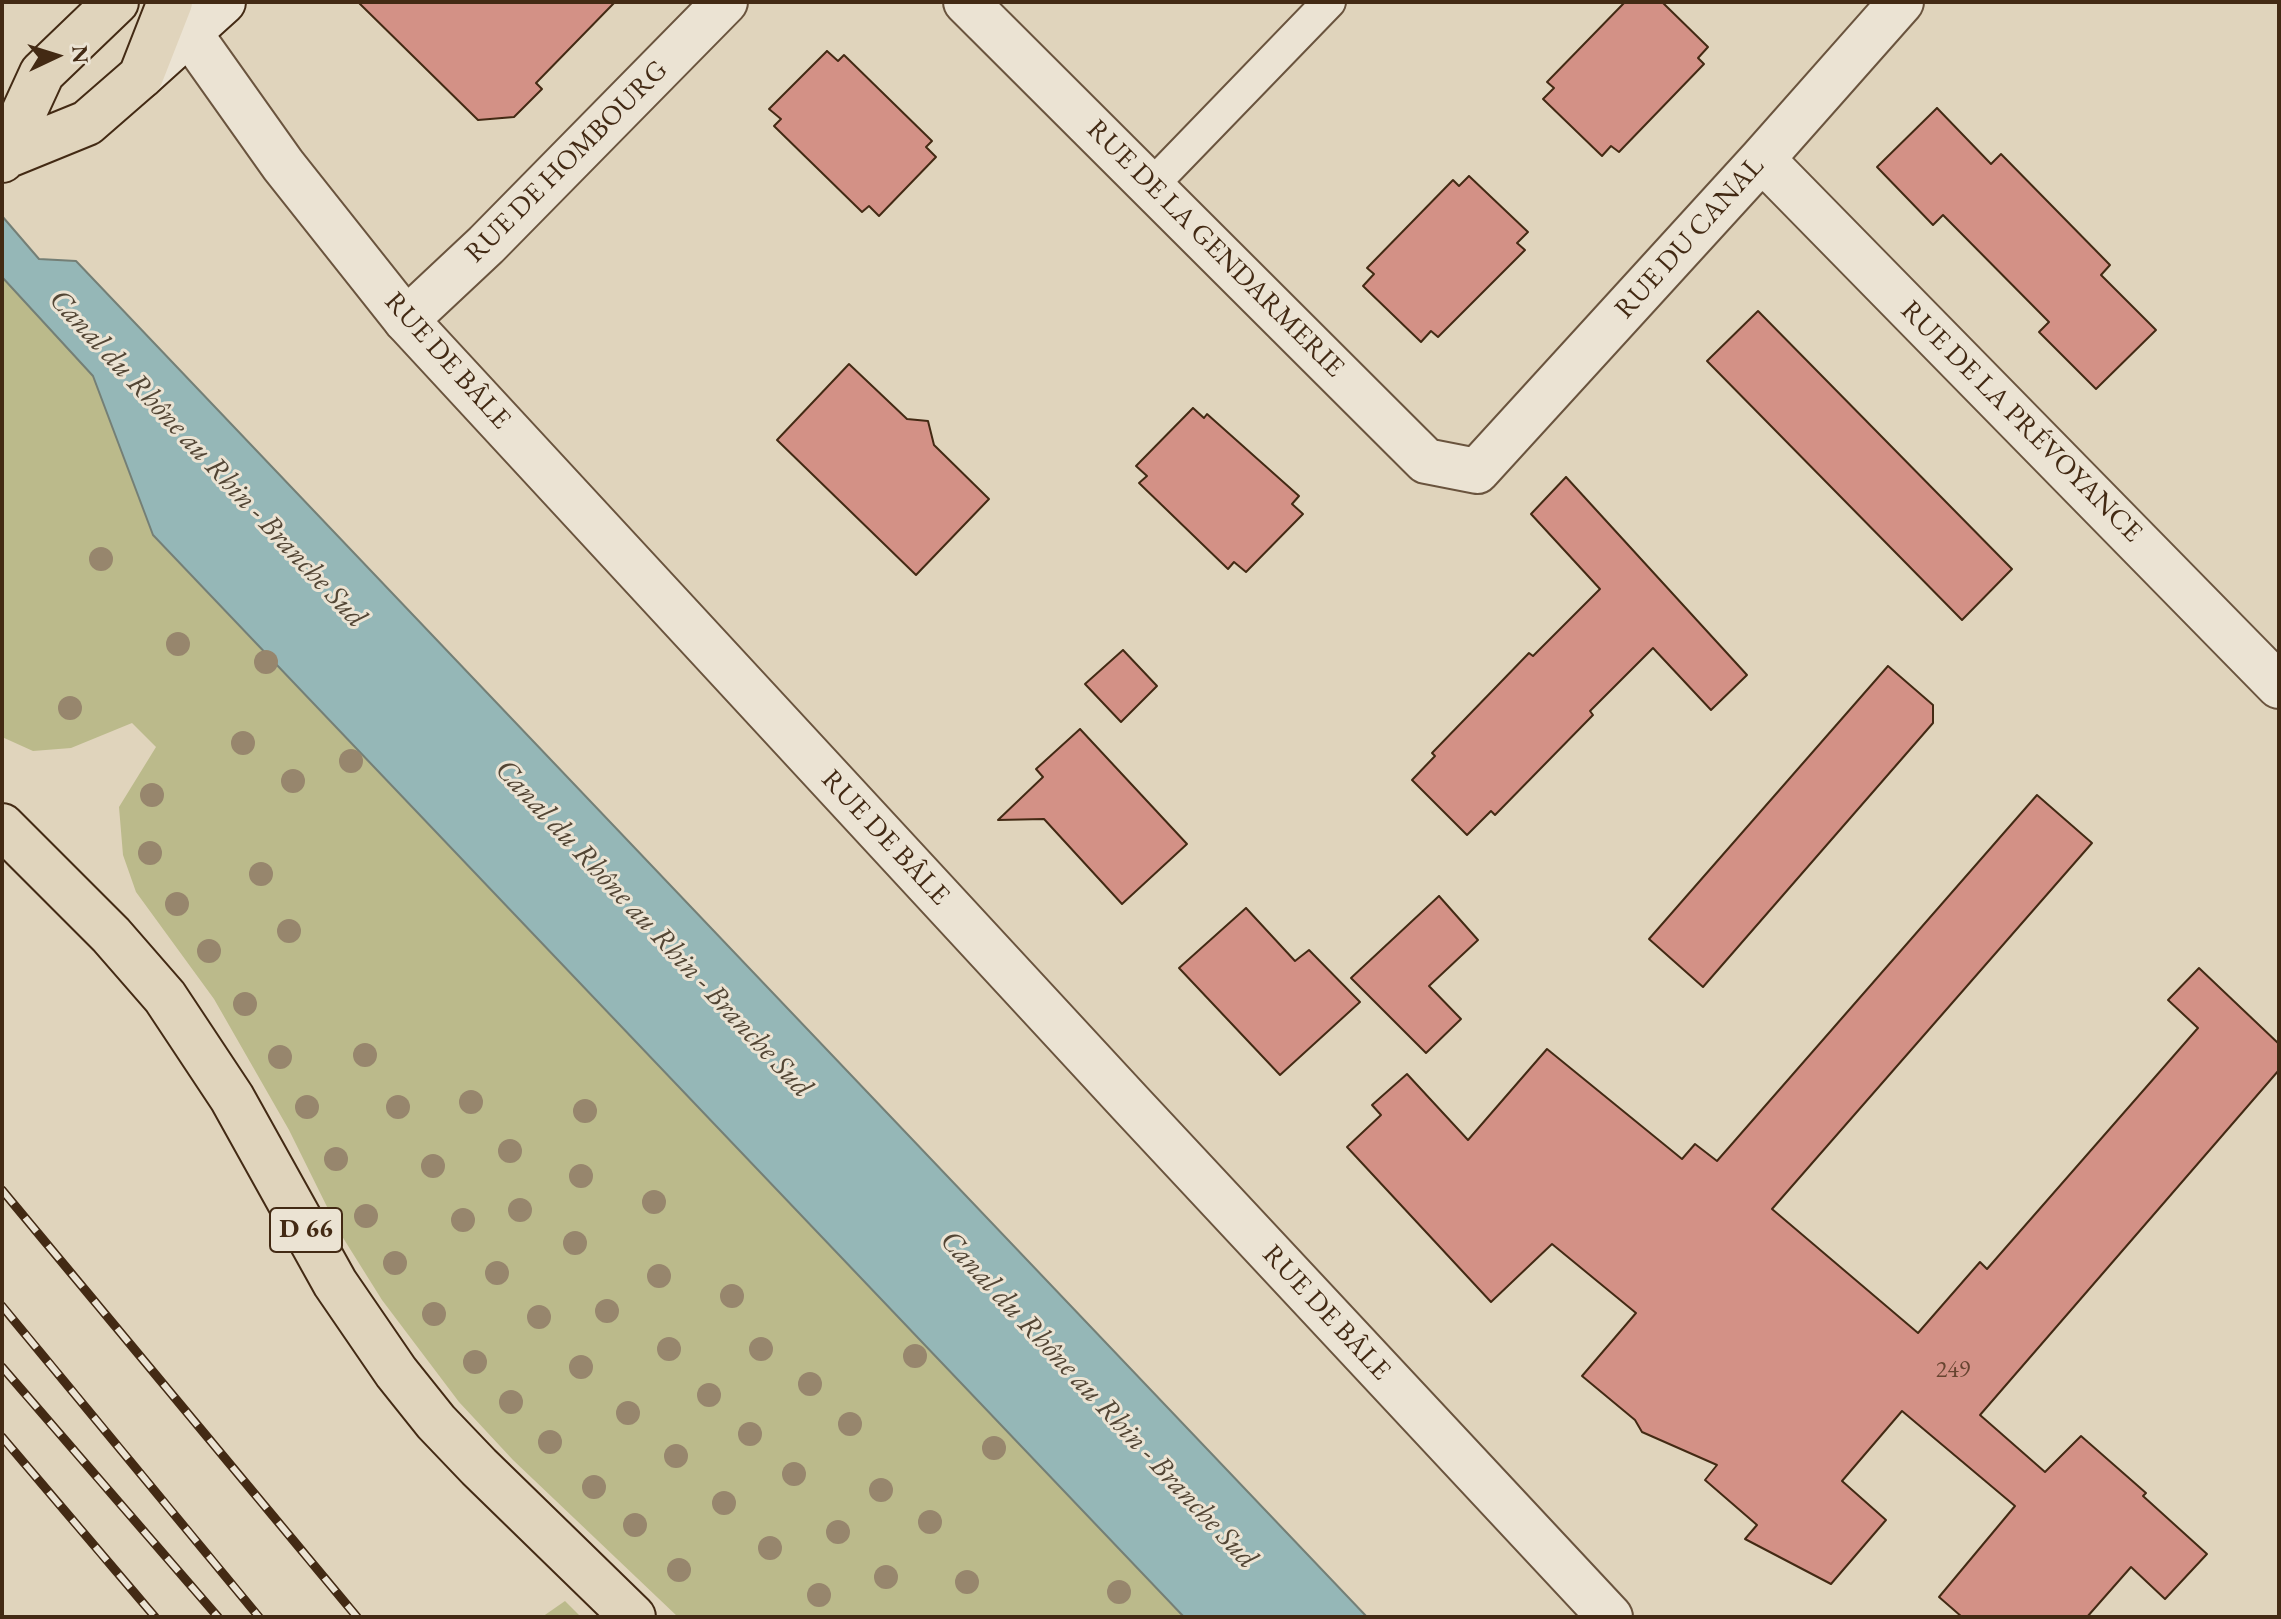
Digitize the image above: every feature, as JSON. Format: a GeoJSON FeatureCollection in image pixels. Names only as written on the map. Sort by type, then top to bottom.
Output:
{"type":"FeatureCollection","features":[{"type":"Feature","properties":{"kind":"main road"},"geometry":{"type":"LineString","coordinates":[[4,158],[42,73],[116,2]]}},
{"type":"Feature","properties":{"kind":"main road"},"geometry":{"type":"LineString","coordinates":[[4,158],[87,123],[141,76],[180,18]]}},
{"type":"Feature","properties":{"kind":"main road","name":"D 66"},"geometry":{"type":"LineString","coordinates":[[2,826],[111,935],[165,997],[232,1098],[335,1283],[396,1372],[468,1456],[633,1617]]}},
{"type":"Feature","properties":{"kind":"street"},"geometry":{"type":"LineString","coordinates":[[180,18],[223,2]]}},
{"type":"Feature","properties":{"kind":"street","name":"RUE DE HOMBOURG"},"geometry":{"type":"LineString","coordinates":[[406,320],[486,245],[725,2]]}},
{"type":"Feature","properties":{"kind":"street","name":"RUE DE LA GENDARMERIE"},"geometry":{"type":"LineString","coordinates":[[966,2],[1426,461],[1477,471]]}},
{"type":"Feature","properties":{"kind":"street","name":"RUE DU CANAL"},"geometry":{"type":"LineString","coordinates":[[1477,471],[1901,2]]}},
{"type":"Feature","properties":{"kind":"street","name":"RUE DE BÂLE"},"geometry":{"type":"LineString","coordinates":[[180,18],[283,165],[406,320],[1120,1093],[1610,1617]]}},
{"type":"Feature","properties":{"kind":"street","name":"RUE DE LA PRÉVOYANCE"},"geometry":{"type":"LineString","coordinates":[[1762,159],[2279,686]]}},
{"type":"Feature","properties":{"kind":"lane"},"geometry":{"type":"LineString","coordinates":[[1152,185],[1329,2]]}},
{"type":"Feature","properties":{"kind":"shaded area"},"geometry":{"type":"Polygon","coordinates":[[[2,277],[93,376],[153,536],[1184,1617],[678,1617],[513,1460],[459,1402],[382,1300],[340,1233],[289,1130],[214,999],[136,892],[123,855],[119,807],[156,747],[132,723],[71,748],[33,751],[2,737],[2,277]]]}},
{"type":"Feature","properties":{"kind":"shaded area"},"geometry":{"type":"Polygon","coordinates":[[[565,1601],[581,1617],[542,1617],[565,1601]]]}},
{"type":"Feature","properties":{"kind":"water","name":"Canal du Rhône au Rhin - Branche Sud"},"geometry":{"type":"Polygon","coordinates":[[[2,216],[39,259],[76,261],[1367,1617],[1184,1617],[153,535],[93,376],[2,277],[2,216]]]}},
{"type":"Feature","properties":{"kind":"building"},"geometry":{"type":"Polygon","coordinates":[[[358,2],[615,2],[536,83],[542,89],[514,117],[478,120],[358,2]]]}},
{"type":"Feature","properties":{"kind":"building"},"geometry":{"type":"Polygon","coordinates":[[[1625,2],[1662,2],[1708,47],[1698,58],[1704,64],[1619,152],[1611,146],[1602,156],[1543,99],[1554,88],[1547,82],[1625,2]]]}},
{"type":"Feature","properties":{"kind":"building"},"geometry":{"type":"Polygon","coordinates":[[[827,51],[838,61],[844,55],[932,141],[926,147],[936,157],[879,216],[869,206],[862,212],[774,126],[781,119],[769,109],[827,51]]]}},
{"type":"Feature","properties":{"kind":"building"},"geometry":{"type":"Polygon","coordinates":[[[1937,108],[1991,164],[2001,154],[2110,265],[2101,275],[2156,330],[2096,389],[2039,332],[2049,322],[1943,215],[1933,225],[1877,167],[1937,108]]]}},
{"type":"Feature","properties":{"kind":"building"},"geometry":{"type":"Polygon","coordinates":[[[1469,176],[1528,232],[1517,243],[1525,250],[1438,337],[1431,331],[1421,342],[1363,286],[1374,274],[1367,268],[1453,180],[1459,186],[1469,176]]]}},
{"type":"Feature","properties":{"kind":"building"},"geometry":{"type":"Polygon","coordinates":[[[1758,311],[2012,569],[1962,620],[1707,361],[1758,311]]]}},
{"type":"Feature","properties":{"kind":"building"},"geometry":{"type":"Polygon","coordinates":[[[849,364],[907,419],[928,421],[934,445],[989,499],[916,575],[777,440],[849,364]]]}},
{"type":"Feature","properties":{"kind":"building"},"geometry":{"type":"Polygon","coordinates":[[[1193,408],[1204,418],[1207,414],[1299,496],[1292,504],[1303,514],[1246,572],[1234,562],[1228,569],[1139,483],[1147,476],[1136,466],[1193,408]]]}},
{"type":"Feature","properties":{"kind":"building"},"geometry":{"type":"Polygon","coordinates":[[[1566,477],[1747,675],[1711,710],[1653,648],[1590,711],[1593,715],[1495,815],[1491,811],[1467,835],[1412,780],[1435,756],[1432,753],[1529,653],[1533,656],[1600,589],[1531,514],[1566,477]]]}},
{"type":"Feature","properties":{"kind":"building"},"geometry":{"type":"Polygon","coordinates":[[[1123,650],[1157,686],[1121,722],[1085,684],[1123,650]]]}},
{"type":"Feature","properties":{"kind":"building"},"geometry":{"type":"Polygon","coordinates":[[[1888,666],[1933,705],[1933,723],[1703,987],[1649,939],[1888,666]]]}},
{"type":"Feature","properties":{"kind":"building"},"geometry":{"type":"Polygon","coordinates":[[[1080,729],[1187,844],[1122,904],[1044,819],[998,820],[1043,777],[1036,769],[1080,729]]]}},
{"type":"Feature","properties":{"kind":"building"},"geometry":{"type":"Polygon","coordinates":[[[2037,795],[2092,843],[1772,1209],[1918,1333],[1980,1262],[1987,1269],[2198,1028],[2168,1000],[2199,968],[2279,1044],[2279,1070],[1980,1415],[2045,1472],[2081,1436],[2146,1493],[2143,1496],[2207,1554],[2165,1599],[2131,1567],[2087,1617],[1962,1617],[1939,1597],[2015,1506],[1902,1411],[1842,1481],[1886,1520],[1831,1584],[1745,1539],[1757,1525],[1705,1480],[1717,1465],[1642,1432],[1635,1420],[1582,1376],[1636,1313],[1552,1244],[1491,1302],[1347,1147],[1381,1115],[1372,1105],[1407,1074],[1468,1140],[1547,1049],[1682,1159],[1695,1144],[1717,1161],[2037,795]]]}},
{"type":"Feature","properties":{"kind":"building"},"geometry":{"type":"Polygon","coordinates":[[[1439,896],[1478,940],[1429,986],[1461,1019],[1426,1053],[1351,978],[1439,896]]]}},
{"type":"Feature","properties":{"kind":"building"},"geometry":{"type":"Polygon","coordinates":[[[1246,908],[1295,961],[1309,950],[1360,1002],[1280,1075],[1179,968],[1246,908]]]}},
{"type":"Feature","properties":{"kind":"railway"},"geometry":{"type":"LineString","coordinates":[[2,1190],[357,1617]]}},
{"type":"Feature","properties":{"kind":"railway"},"geometry":{"type":"LineString","coordinates":[[2,1306],[259,1617]]}},
{"type":"Feature","properties":{"kind":"railway"},"geometry":{"type":"LineString","coordinates":[[2,1367],[218,1617]]}},
{"type":"Feature","properties":{"kind":"railway"},"geometry":{"type":"LineString","coordinates":[[2,1437],[155,1617]]}}]}
